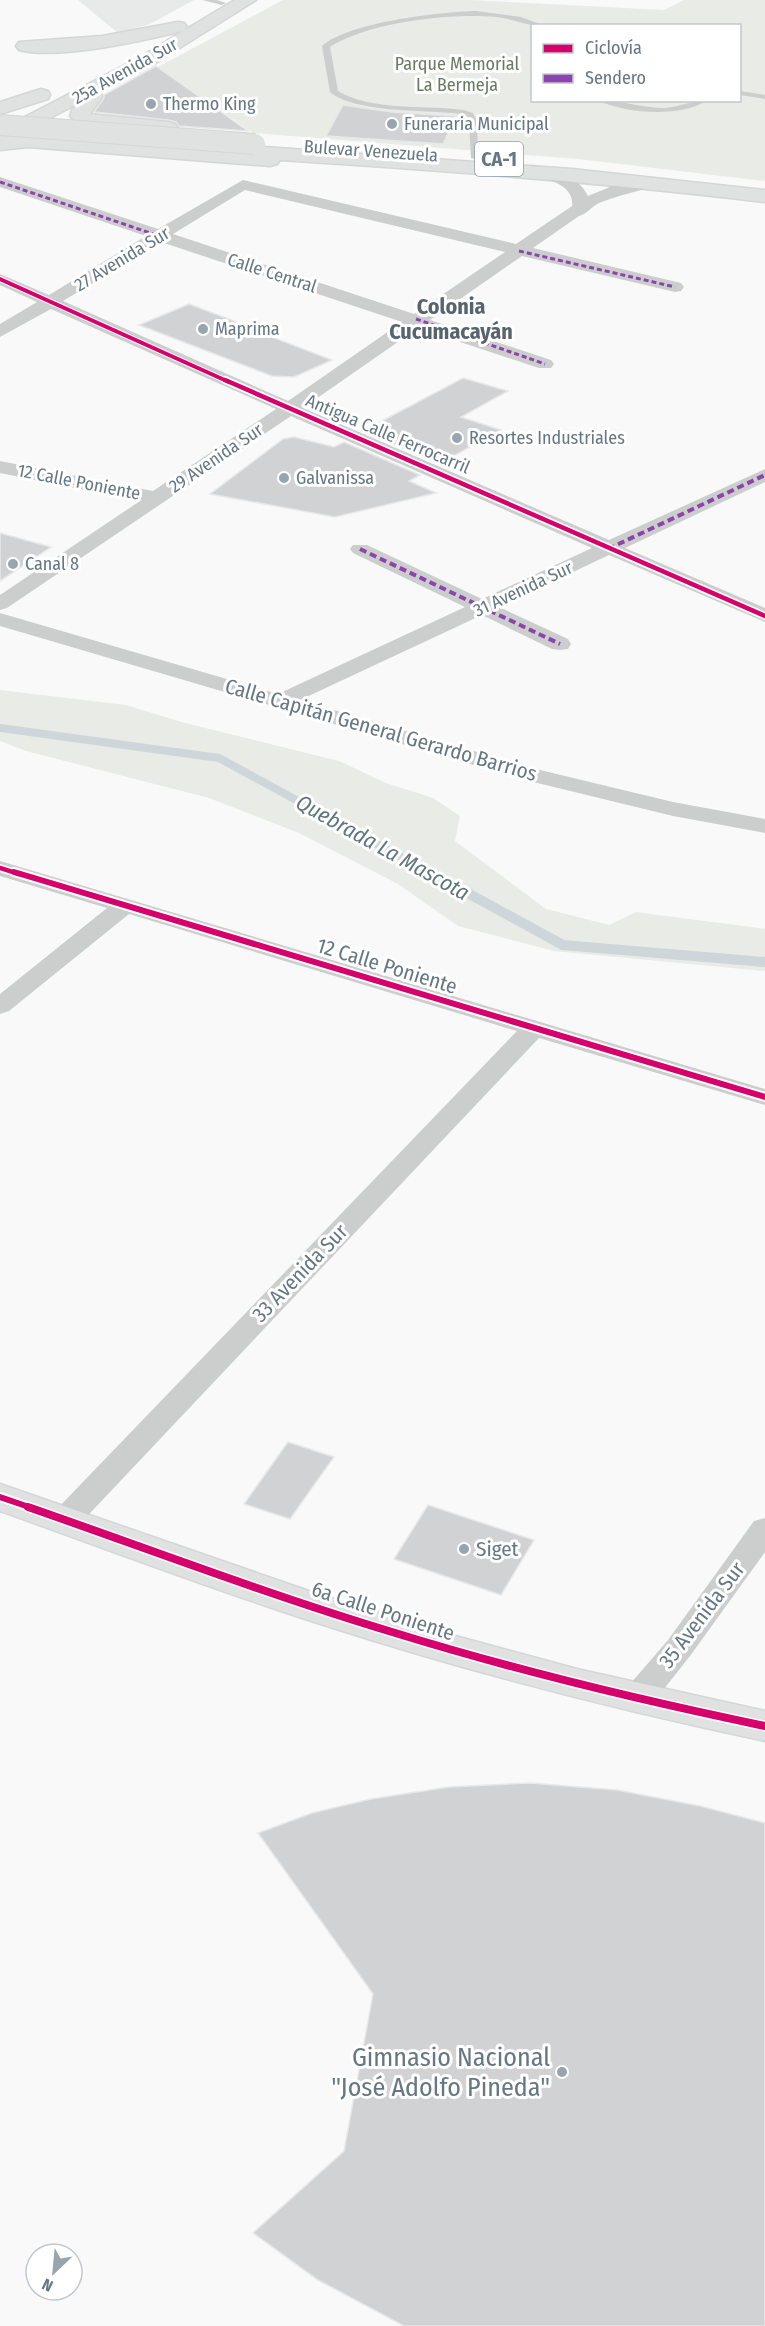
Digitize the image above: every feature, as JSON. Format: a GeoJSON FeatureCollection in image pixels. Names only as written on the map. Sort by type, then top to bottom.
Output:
{"type":"FeatureCollection","features":[{"type":"Feature","properties":{"kind":"main road","name":"25a Avenida Sur"},"geometry":{"type":"LineString","coordinates":[[0,138],[154,57],[247,0]]}},
{"type":"Feature","properties":{"kind":"main road","name":"25a Avenida Sur"},"geometry":{"type":"LineString","coordinates":[[105,62],[178,27],[218,1]]}},
{"type":"Feature","properties":{"kind":"main road"},"geometry":{"type":"LineString","coordinates":[[80,62],[66,55],[16,45],[55,46],[106,42],[178,27]]}},
{"type":"Feature","properties":{"kind":"main road"},"geometry":{"type":"LineString","coordinates":[[55,46],[81,51],[105,62],[99,78],[93,83],[93,97],[81,110],[80,116],[91,121],[415,150],[465,160]]}},
{"type":"Feature","properties":{"kind":"main road","name":"25a Avenida Sur"},"geometry":{"type":"LineString","coordinates":[[0,119],[58,86]]}},
{"type":"Feature","properties":{"kind":"main road"},"geometry":{"type":"LineString","coordinates":[[0,108],[40,96]]}},
{"type":"Feature","properties":{"kind":"main road","name":"Bulevar Venezuela"},"geometry":{"type":"LineString","coordinates":[[0,125],[252,148]]}},
{"type":"Feature","properties":{"kind":"main road"},"geometry":{"type":"LineString","coordinates":[[105,147],[80,141],[75,137],[77,132],[92,127],[131,125]]}},
{"type":"Feature","properties":{"kind":"main road","name":"Bulevar Venezuela"},"geometry":{"type":"LineString","coordinates":[[0,133],[603,170],[740,193]]}},
{"type":"Feature","properties":{"kind":"main road"},"geometry":{"type":"LineString","coordinates":[[0,144],[28,141],[346,165],[465,160]]}},
{"type":"Feature","properties":{"kind":"main road","name":"Bulevar Venezuela"},"geometry":{"type":"LineString","coordinates":[[465,160],[533,170],[765,196]]}},
{"type":"Feature","properties":{"kind":"main road","name":"6a Calle Poniente"},"geometry":{"type":"LineString","coordinates":[[0,1497],[389,1632],[488,1661],[637,1699],[765,1726]]}},
{"type":"Feature","properties":{"kind":"street"},"geometry":{"type":"LineString","coordinates":[[533,170],[557,178],[574,188],[581,195],[582,203],[579,211]]}},
{"type":"Feature","properties":{"kind":"street","name":"Calle Central"},"geometry":{"type":"LineString","coordinates":[[0,182],[545,363]]}},
{"type":"Feature","properties":{"kind":"street","name":"29 Avenida Sur"},"geometry":{"type":"LineString","coordinates":[[0,604],[579,211],[590,201],[607,193],[654,182]]}},
{"type":"Feature","properties":{"kind":"street","name":"27 Avenida Sur"},"geometry":{"type":"LineString","coordinates":[[0,332],[243,185],[519,251]]}},
{"type":"Feature","properties":{"kind":"street"},"geometry":{"type":"LineString","coordinates":[[519,251],[675,287]]}},
{"type":"Feature","properties":{"kind":"street","name":"Antigua Calle Ferrocarril"},"geometry":{"type":"LineString","coordinates":[[0,279],[608,549],[765,616]]}},
{"type":"Feature","properties":{"kind":"street","name":"12 Calle Poniente"},"geometry":{"type":"LineString","coordinates":[[0,467],[157,498]]}},
{"type":"Feature","properties":{"kind":"street","name":"31 Avenida Sur"},"geometry":{"type":"LineString","coordinates":[[280,701],[765,475]]}},
{"type":"Feature","properties":{"kind":"street"},"geometry":{"type":"LineString","coordinates":[[360,549],[560,644]]}},
{"type":"Feature","properties":{"kind":"street","name":"Calle Capitán General Gerardo Barrios"},"geometry":{"type":"LineString","coordinates":[[0,619],[539,777],[673,809],[765,826]]}},
{"type":"Feature","properties":{"kind":"street","name":"12 Calle Poniente"},"geometry":{"type":"LineString","coordinates":[[0,867],[765,1097]]}},
{"type":"Feature","properties":{"kind":"street"},"geometry":{"type":"LineString","coordinates":[[0,1006],[126,905]]}},
{"type":"Feature","properties":{"kind":"street","name":"33 Avenida Sur"},"geometry":{"type":"LineString","coordinates":[[65,1520],[535,1027]]}},
{"type":"Feature","properties":{"kind":"street","name":"35 Avenida Sur"},"geometry":{"type":"LineString","coordinates":[[637,1699],[679,1648],[765,1530]]}},
{"type":"Feature","properties":{"kind":"lane"},"geometry":{"type":"LineString","coordinates":[[465,160],[474,122],[470,115],[464,112],[372,104],[347,100],[338,96],[334,92],[326,46],[348,36],[392,22],[429,16],[514,17],[536,24]]}},
{"type":"Feature","properties":{"kind":"lane"},"geometry":{"type":"LineString","coordinates":[[741,93],[765,98]]}},
{"type":"Feature","properties":{"kind":"lane"},"geometry":{"type":"LineString","coordinates":[[609,102],[628,107],[676,111],[690,108],[700,102]]}},
{"type":"Feature","properties":{"kind":"shaded area"},"geometry":{"type":"Polygon","coordinates":[[[78,0],[194,0],[150,24],[118,33],[78,0]]]}},
{"type":"Feature","properties":{"kind":"green space","name":"Parque Memorial La Bermeja"},"geometry":{"type":"Polygon","coordinates":[[[283,0],[470,0],[664,10],[684,0],[765,0],[765,181],[578,159],[253,133],[158,67],[283,0]]]}},
{"type":"Feature","properties":{"kind":"green space"},"geometry":{"type":"Polygon","coordinates":[[[0,690],[126,705],[185,723],[339,761],[386,783],[433,798],[460,816],[455,841],[546,909],[609,925],[636,912],[765,929],[765,971],[554,951],[458,926],[398,884],[299,833],[209,798],[26,751],[0,741],[0,690]]]}},
{"type":"Feature","properties":{"kind":"building","name":"Thermo King"},"geometry":{"type":"Polygon","coordinates":[[[156,66],[248,131],[179,126],[176,122],[168,120],[94,112],[104,95],[156,66]]]}},
{"type":"Feature","properties":{"kind":"building","name":"Funeraria Municipal"},"geometry":{"type":"Polygon","coordinates":[[[343,105],[392,112],[456,116],[443,144],[326,136],[343,105]]]}},
{"type":"Feature","properties":{"kind":"building"},"geometry":{"type":"Polygon","coordinates":[[[189,304],[332,360],[294,377],[272,376],[139,325],[189,304]]]}},
{"type":"Feature","properties":{"kind":"building"},"geometry":{"type":"Polygon","coordinates":[[[463,378],[508,391],[461,417],[501,430],[439,464],[363,431],[463,378]]]}},
{"type":"Feature","properties":{"kind":"building"},"geometry":{"type":"Polygon","coordinates":[[[294,437],[334,447],[344,442],[420,475],[409,481],[436,493],[335,517],[210,494],[283,439],[294,437]]]}},
{"type":"Feature","properties":{"kind":"building","name":"Canal 8"},"geometry":{"type":"Polygon","coordinates":[[[0,533],[51,547],[0,581],[0,533]]]}},
{"type":"Feature","properties":{"kind":"building"},"geometry":{"type":"Polygon","coordinates":[[[288,1442],[334,1457],[290,1519],[244,1504],[288,1442]]]}},
{"type":"Feature","properties":{"kind":"building","name":"Siget"},"geometry":{"type":"Polygon","coordinates":[[[428,1505],[534,1540],[501,1595],[394,1559],[428,1505]]]}},
{"type":"Feature","properties":{"kind":"building","name":"Gimnasio Nacional \"José Adolfo Pineda\""},"geometry":{"type":"Polygon","coordinates":[[[530,1783],[617,1790],[700,1806],[765,1823],[765,2326],[404,2326],[318,2280],[253,2233],[344,2151],[373,1994],[258,1833],[312,1813],[371,1799],[449,1787],[530,1783]]]}},
{"type":"Feature","properties":{"kind":"waterway","name":"Quebrada La Mascota"},"geometry":{"type":"LineString","coordinates":[[0,728],[219,758],[432,874]]}},
{"type":"Feature","properties":{"kind":"waterway","name":"Quebrada La Mascota"},"geometry":{"type":"LineString","coordinates":[[429,872],[563,945],[765,962]]}},
{"type":"Feature","properties":{"kind":"marked path"},"geometry":{"type":"LineString","coordinates":[[0,182],[159,236]]}},
{"type":"Feature","properties":{"kind":"marked path"},"geometry":{"type":"LineString","coordinates":[[519,251],[675,287]]}},
{"type":"Feature","properties":{"kind":"marked path"},"geometry":{"type":"LineString","coordinates":[[416,319],[545,364]]}},
{"type":"Feature","properties":{"kind":"marked path"},"geometry":{"type":"LineString","coordinates":[[608,549],[765,475]]}},
{"type":"Feature","properties":{"kind":"marked path"},"geometry":{"type":"LineString","coordinates":[[360,549],[560,644]]}},
{"type":"Feature","properties":{"kind":"cycle path"},"geometry":{"type":"LineString","coordinates":[[0,279],[183,362],[765,616]]}},
{"type":"Feature","properties":{"kind":"cycle path"},"geometry":{"type":"LineString","coordinates":[[0,868],[765,1097]]}},
{"type":"Feature","properties":{"kind":"cycle path"},"geometry":{"type":"LineString","coordinates":[[0,1497],[292,1600],[437,1646],[577,1684],[765,1726]]}},
{"type":"Feature","properties":{"kind":"place","name":"Thermo King"},"geometry":{"type":"Point","coordinates":[151,104]}},
{"type":"Feature","properties":{"kind":"place","name":"Funeraria Municipal"},"geometry":{"type":"Point","coordinates":[392,124]}},
{"type":"Feature","properties":{"kind":"place","name":"Maprima"},"geometry":{"type":"Point","coordinates":[203,329]}},
{"type":"Feature","properties":{"kind":"place","name":"Resortes Industriales"},"geometry":{"type":"Point","coordinates":[457,438]}},
{"type":"Feature","properties":{"kind":"place","name":"Galvanissa"},"geometry":{"type":"Point","coordinates":[284,478]}},
{"type":"Feature","properties":{"kind":"place","name":"Canal 8"},"geometry":{"type":"Point","coordinates":[13,564]}},
{"type":"Feature","properties":{"kind":"place","name":"Siget"},"geometry":{"type":"Point","coordinates":[464,1549]}},
{"type":"Feature","properties":{"kind":"place","name":"Gimnasio Nacional \"José Adolfo Pineda\""},"geometry":{"type":"Point","coordinates":[562,2072]}},
{"type":"Feature","properties":{"kind":"district","name":"Colonia Cucumacayán"},"geometry":{"type":"Point","coordinates":[451,318]}}]}
